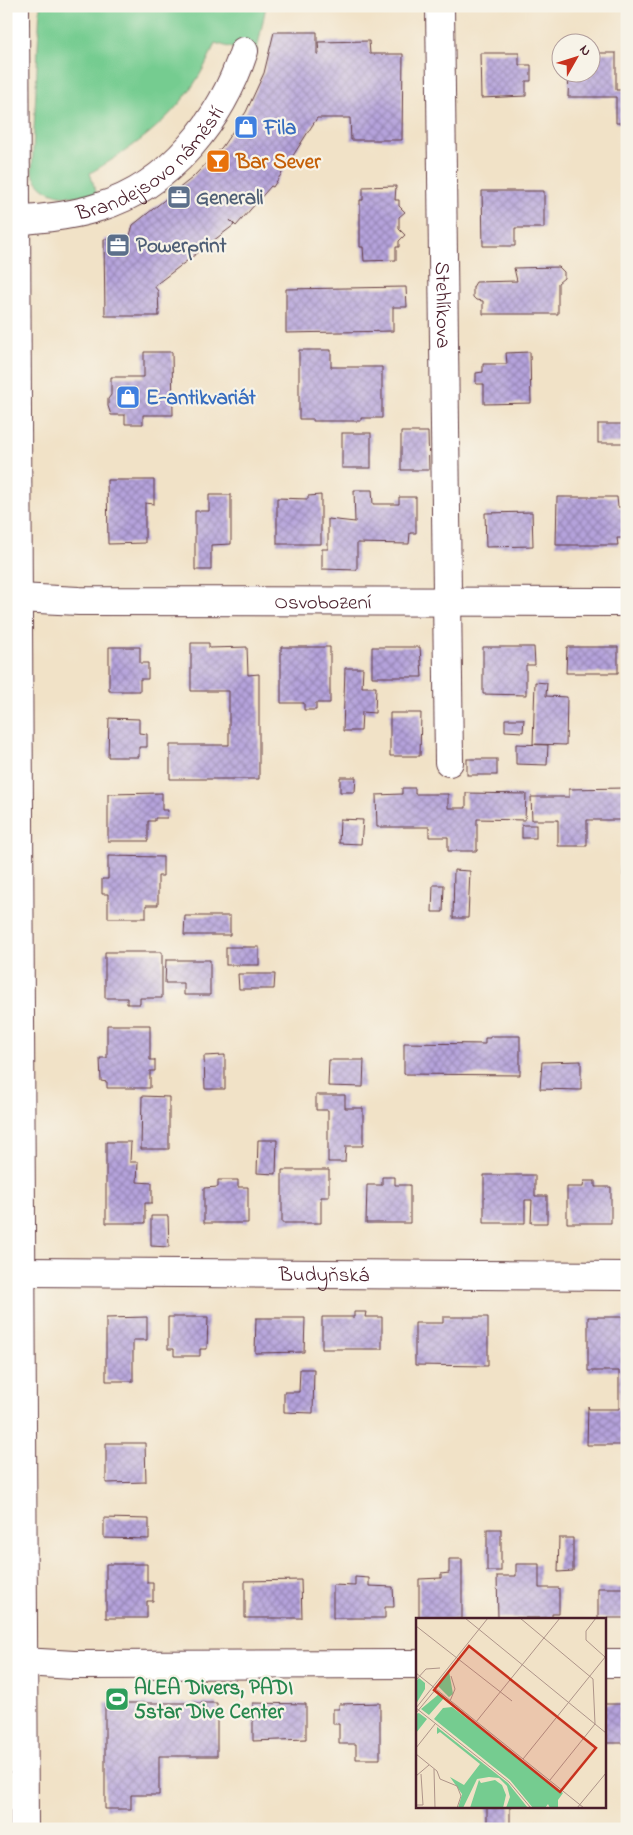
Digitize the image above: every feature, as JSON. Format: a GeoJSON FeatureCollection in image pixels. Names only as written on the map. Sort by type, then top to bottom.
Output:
{"type":"FeatureCollection","features":[{"type":"Feature","properties":{"kind":"street","name":"Stehlíkova"},"geometry":{"type":"LineString","coordinates":[[440,6],[449,762]]}},
{"type":"Feature","properties":{"kind":"street"},"geometry":{"type":"LineString","coordinates":[[12,9],[16,221],[24,1829]]}},
{"type":"Feature","properties":{"kind":"street","name":"Brandejsovo náměstí"},"geometry":{"type":"LineString","coordinates":[[16,221],[72,214],[101,207],[152,180],[179,158],[205,130],[225,98],[244,51]]}},
{"type":"Feature","properties":{"kind":"street","name":"Osvobození"},"geometry":{"type":"LineString","coordinates":[[18,598],[89,601],[627,602]]}},
{"type":"Feature","properties":{"kind":"street","name":"Budyňská"},"geometry":{"type":"LineString","coordinates":[[22,1272],[627,1276]]}},
{"type":"Feature","properties":{"kind":"street"},"geometry":{"type":"LineString","coordinates":[[23,1662],[74,1665],[416,1664]]}},
{"type":"Feature","properties":{"kind":"street"},"geometry":{"type":"LineString","coordinates":[[606,1663],[627,1663]]}},
{"type":"Feature","properties":{"kind":"green space"},"geometry":{"type":"Polygon","coordinates":[[[40,6],[266,6],[256,55],[215,43],[194,85],[165,119],[130,148],[90,173],[97,195],[68,196],[59,195],[43,188],[32,172],[40,6]]]}},
{"type":"Feature","properties":{"kind":"green space"},"geometry":{"type":"Polygon","coordinates":[[[6,642],[12,1829],[6,1829],[6,642]]]}},
{"type":"Feature","properties":{"kind":"building"},"geometry":{"type":"Polygon","coordinates":[[[274,32],[317,32],[317,54],[319,54],[318,42],[369,41],[370,54],[403,54],[402,140],[351,140],[350,118],[317,118],[273,187],[271,186],[236,226],[230,220],[234,225],[154,286],[158,291],[159,316],[105,316],[104,239],[129,239],[133,225],[192,178],[222,147],[246,112],[264,73],[274,32]]]}},
{"type":"Feature","properties":{"kind":"building"},"geometry":{"type":"Polygon","coordinates":[[[480,53],[519,53],[519,65],[531,65],[531,81],[526,81],[526,96],[481,98],[480,53]]]}},
{"type":"Feature","properties":{"kind":"building"},"geometry":{"type":"Polygon","coordinates":[[[600,53],[616,53],[616,90],[627,90],[627,123],[616,123],[616,97],[568,97],[569,82],[600,82],[600,53]]]}},
{"type":"Feature","properties":{"kind":"building"},"geometry":{"type":"Polygon","coordinates":[[[396,186],[395,200],[399,200],[399,206],[405,212],[399,217],[399,229],[405,235],[399,241],[399,247],[396,247],[396,260],[364,261],[363,247],[360,247],[360,200],[363,200],[363,187],[396,186]]]}},
{"type":"Feature","properties":{"kind":"building"},"geometry":{"type":"Polygon","coordinates":[[[482,191],[544,191],[544,228],[515,228],[515,246],[483,246],[482,191]]]}},
{"type":"Feature","properties":{"kind":"building"},"geometry":{"type":"Polygon","coordinates":[[[559,267],[564,272],[564,278],[558,283],[558,314],[483,314],[483,301],[476,300],[473,297],[473,287],[476,282],[517,281],[514,268],[559,267]]]}},
{"type":"Feature","properties":{"kind":"building"},"geometry":{"type":"Polygon","coordinates":[[[406,287],[407,307],[393,307],[393,331],[286,333],[286,289],[406,287]]]}},
{"type":"Feature","properties":{"kind":"building"},"geometry":{"type":"Polygon","coordinates":[[[299,350],[331,350],[331,367],[382,367],[382,418],[361,418],[361,421],[313,421],[313,419],[299,419],[299,350]]]}},
{"type":"Feature","properties":{"kind":"building"},"geometry":{"type":"Polygon","coordinates":[[[144,352],[172,352],[173,415],[143,415],[143,424],[125,424],[125,415],[111,415],[108,406],[108,399],[111,395],[111,377],[144,377],[144,352]]]}},
{"type":"Feature","properties":{"kind":"building"},"geometry":{"type":"Polygon","coordinates":[[[530,352],[531,403],[484,404],[484,384],[476,384],[476,373],[483,372],[483,364],[507,364],[506,353],[530,352]]]}},
{"type":"Feature","properties":{"kind":"building"},"geometry":{"type":"Polygon","coordinates":[[[598,424],[627,424],[627,443],[598,443],[598,424]]]}},
{"type":"Feature","properties":{"kind":"building"},"geometry":{"type":"Polygon","coordinates":[[[401,432],[428,432],[429,470],[401,470],[401,432]]]}},
{"type":"Feature","properties":{"kind":"building"},"geometry":{"type":"Polygon","coordinates":[[[342,433],[371,433],[371,468],[342,468],[342,433]]]}},
{"type":"Feature","properties":{"kind":"building"},"geometry":{"type":"Polygon","coordinates":[[[107,480],[154,480],[154,504],[145,503],[145,543],[108,544],[107,480]]]}},
{"type":"Feature","properties":{"kind":"building"},"geometry":{"type":"Polygon","coordinates":[[[354,490],[372,490],[373,504],[399,504],[399,497],[416,497],[416,533],[410,533],[409,544],[357,543],[357,570],[322,569],[322,549],[328,549],[328,519],[355,522],[354,490]]]}},
{"type":"Feature","properties":{"kind":"building"},"geometry":{"type":"Polygon","coordinates":[[[209,495],[231,495],[231,544],[211,545],[211,570],[195,570],[195,511],[209,511],[209,495]]]}},
{"type":"Feature","properties":{"kind":"building"},"geometry":{"type":"Polygon","coordinates":[[[321,495],[321,544],[277,544],[277,498],[308,499],[308,496],[321,495]]]}},
{"type":"Feature","properties":{"kind":"building"},"geometry":{"type":"Polygon","coordinates":[[[557,497],[617,497],[618,507],[625,507],[625,538],[617,538],[618,545],[556,545],[557,497]]]}},
{"type":"Feature","properties":{"kind":"building"},"geometry":{"type":"Polygon","coordinates":[[[532,512],[533,546],[486,547],[485,513],[532,512]]]}},
{"type":"Feature","properties":{"kind":"building"},"geometry":{"type":"Polygon","coordinates":[[[191,643],[209,643],[209,648],[247,647],[248,675],[259,674],[259,779],[170,779],[170,745],[229,745],[229,691],[191,691],[191,643]]]}},
{"type":"Feature","properties":{"kind":"building"},"geometry":{"type":"Polygon","coordinates":[[[109,647],[140,647],[140,663],[148,663],[148,679],[140,679],[140,691],[109,691],[109,647]]]}},
{"type":"Feature","properties":{"kind":"building"},"geometry":{"type":"Polygon","coordinates":[[[281,647],[330,647],[330,703],[316,703],[316,710],[304,710],[304,703],[281,703],[281,647]]]}},
{"type":"Feature","properties":{"kind":"building"},"geometry":{"type":"Polygon","coordinates":[[[372,647],[420,647],[422,677],[372,677],[372,647]]]}},
{"type":"Feature","properties":{"kind":"building"},"geometry":{"type":"Polygon","coordinates":[[[483,647],[534,647],[535,665],[526,665],[526,695],[483,694],[483,647]]]}},
{"type":"Feature","properties":{"kind":"building"},"geometry":{"type":"Polygon","coordinates":[[[567,647],[618,647],[618,673],[566,673],[567,647]]]}},
{"type":"Feature","properties":{"kind":"building"},"geometry":{"type":"Polygon","coordinates":[[[345,668],[363,668],[362,687],[376,687],[375,713],[362,712],[361,731],[343,731],[345,668]]]}},
{"type":"Feature","properties":{"kind":"building"},"geometry":{"type":"Polygon","coordinates":[[[535,682],[547,683],[546,696],[567,697],[566,745],[533,744],[535,682]]]}},
{"type":"Feature","properties":{"kind":"building"},"geometry":{"type":"Polygon","coordinates":[[[390,713],[421,713],[420,756],[390,756],[390,713]]]}},
{"type":"Feature","properties":{"kind":"building"},"geometry":{"type":"Polygon","coordinates":[[[109,718],[139,719],[139,733],[147,734],[147,747],[139,747],[139,757],[108,757],[109,718]]]}},
{"type":"Feature","properties":{"kind":"building"},"geometry":{"type":"Polygon","coordinates":[[[505,719],[524,719],[523,732],[505,731],[505,719]]]}},
{"type":"Feature","properties":{"kind":"building"},"geometry":{"type":"Polygon","coordinates":[[[516,744],[548,745],[547,765],[516,764],[516,744]]]}},
{"type":"Feature","properties":{"kind":"building"},"geometry":{"type":"Polygon","coordinates":[[[467,759],[497,759],[497,775],[467,775],[467,759]]]}},
{"type":"Feature","properties":{"kind":"building"},"geometry":{"type":"Polygon","coordinates":[[[340,777],[356,777],[355,792],[340,792],[340,777]]]}},
{"type":"Feature","properties":{"kind":"building"},"geometry":{"type":"Polygon","coordinates":[[[402,788],[415,788],[415,794],[448,794],[448,808],[466,808],[466,793],[526,794],[525,820],[477,819],[477,851],[448,851],[448,837],[429,837],[429,827],[377,827],[376,795],[402,794],[402,788]]]}},
{"type":"Feature","properties":{"kind":"building"},"geometry":{"type":"Polygon","coordinates":[[[623,788],[623,820],[587,820],[587,846],[558,846],[558,820],[532,820],[531,797],[569,797],[569,789],[623,788]]]}},
{"type":"Feature","properties":{"kind":"building"},"geometry":{"type":"Polygon","coordinates":[[[162,793],[162,810],[168,810],[167,818],[155,818],[155,821],[148,821],[148,841],[108,841],[108,794],[162,793]]]}},
{"type":"Feature","properties":{"kind":"building"},"geometry":{"type":"Polygon","coordinates":[[[340,819],[363,820],[361,844],[339,843],[340,819]]]}},
{"type":"Feature","properties":{"kind":"building"},"geometry":{"type":"Polygon","coordinates":[[[522,825],[536,825],[536,838],[522,838],[522,825]]]}},
{"type":"Feature","properties":{"kind":"building"},"geometry":{"type":"Polygon","coordinates":[[[108,856],[163,857],[163,876],[158,876],[158,905],[146,905],[146,918],[108,918],[108,894],[102,894],[102,879],[108,879],[108,856]]]}},
{"type":"Feature","properties":{"kind":"building"},"geometry":{"type":"Polygon","coordinates":[[[624,856],[627,856],[627,877],[623,876],[624,856]]]}},
{"type":"Feature","properties":{"kind":"building"},"geometry":{"type":"Polygon","coordinates":[[[454,870],[470,871],[468,918],[453,918],[454,870]]]}},
{"type":"Feature","properties":{"kind":"building"},"geometry":{"type":"Polygon","coordinates":[[[433,885],[444,885],[443,912],[432,912],[433,885]]]}},
{"type":"Feature","properties":{"kind":"building"},"geometry":{"type":"Polygon","coordinates":[[[185,916],[230,916],[230,935],[184,935],[185,916]]]}},
{"type":"Feature","properties":{"kind":"building"},"geometry":{"type":"Polygon","coordinates":[[[226,947],[259,947],[259,965],[226,965],[226,947]]]}},
{"type":"Feature","properties":{"kind":"building"},"geometry":{"type":"Polygon","coordinates":[[[105,952],[162,952],[162,998],[140,998],[140,1004],[127,1004],[127,998],[105,998],[105,952]]]}},
{"type":"Feature","properties":{"kind":"building"},"geometry":{"type":"Polygon","coordinates":[[[166,960],[210,960],[210,995],[184,995],[184,983],[165,983],[166,960]]]}},
{"type":"Feature","properties":{"kind":"building"},"geometry":{"type":"Polygon","coordinates":[[[238,974],[275,974],[274,989],[239,989],[238,974]]]}},
{"type":"Feature","properties":{"kind":"building"},"geometry":{"type":"Polygon","coordinates":[[[107,1025],[150,1025],[150,1060],[155,1060],[155,1071],[150,1071],[150,1088],[107,1088],[107,1082],[101,1081],[100,1058],[107,1058],[107,1025]]]}},
{"type":"Feature","properties":{"kind":"building"},"geometry":{"type":"Polygon","coordinates":[[[490,1036],[520,1036],[520,1075],[404,1074],[404,1043],[485,1044],[485,1038],[490,1038],[490,1036]]]}},
{"type":"Feature","properties":{"kind":"building"},"geometry":{"type":"Polygon","coordinates":[[[225,1055],[225,1089],[205,1089],[204,1056],[225,1055]]]}},
{"type":"Feature","properties":{"kind":"building"},"geometry":{"type":"Polygon","coordinates":[[[329,1060],[364,1060],[363,1087],[328,1086],[329,1060]]]}},
{"type":"Feature","properties":{"kind":"building"},"geometry":{"type":"Polygon","coordinates":[[[581,1061],[581,1090],[540,1089],[542,1062],[581,1061]]]}},
{"type":"Feature","properties":{"kind":"building"},"geometry":{"type":"Polygon","coordinates":[[[316,1095],[345,1095],[345,1108],[363,1108],[363,1146],[346,1146],[345,1162],[328,1162],[328,1110],[316,1110],[316,1095]]]}},
{"type":"Feature","properties":{"kind":"building"},"geometry":{"type":"Polygon","coordinates":[[[142,1096],[169,1097],[169,1149],[141,1149],[142,1096]]]}},
{"type":"Feature","properties":{"kind":"building"},"geometry":{"type":"Polygon","coordinates":[[[258,1140],[277,1140],[276,1174],[257,1173],[258,1140]]]}},
{"type":"Feature","properties":{"kind":"building"},"geometry":{"type":"Polygon","coordinates":[[[106,1142],[131,1142],[130,1162],[138,1162],[137,1182],[152,1183],[152,1203],[145,1203],[145,1223],[106,1223],[106,1142]]]}},
{"type":"Feature","properties":{"kind":"building"},"geometry":{"type":"Polygon","coordinates":[[[282,1170],[329,1170],[329,1197],[321,1197],[321,1223],[282,1223],[282,1170]]]}},
{"type":"Feature","properties":{"kind":"building"},"geometry":{"type":"Polygon","coordinates":[[[484,1175],[535,1175],[535,1196],[547,1196],[547,1223],[531,1223],[532,1200],[525,1200],[525,1223],[484,1223],[484,1175]]]}},
{"type":"Feature","properties":{"kind":"building"},"geometry":{"type":"Polygon","coordinates":[[[382,1177],[395,1177],[395,1185],[410,1185],[410,1223],[366,1223],[367,1185],[382,1185],[382,1177]]]}},
{"type":"Feature","properties":{"kind":"building"},"geometry":{"type":"Polygon","coordinates":[[[218,1180],[238,1180],[238,1187],[248,1187],[248,1223],[204,1223],[204,1188],[218,1187],[218,1180]]]}},
{"type":"Feature","properties":{"kind":"building"},"geometry":{"type":"Polygon","coordinates":[[[584,1181],[595,1181],[595,1187],[611,1187],[611,1223],[567,1223],[567,1187],[583,1187],[584,1181]]]}},
{"type":"Feature","properties":{"kind":"building"},"geometry":{"type":"Polygon","coordinates":[[[151,1216],[168,1216],[169,1247],[151,1246],[151,1216]]]}},
{"type":"Feature","properties":{"kind":"building"},"geometry":{"type":"Polygon","coordinates":[[[354,1312],[366,1312],[365,1317],[382,1317],[382,1349],[322,1349],[322,1317],[354,1317],[354,1312]]]}},
{"type":"Feature","properties":{"kind":"building"},"geometry":{"type":"Polygon","coordinates":[[[147,1317],[147,1340],[133,1340],[133,1381],[106,1381],[106,1318],[147,1317]]]}},
{"type":"Feature","properties":{"kind":"building"},"geometry":{"type":"Polygon","coordinates":[[[168,1317],[208,1317],[207,1349],[200,1349],[200,1356],[174,1356],[174,1349],[168,1349],[168,1317]]]}},
{"type":"Feature","properties":{"kind":"building"},"geometry":{"type":"Polygon","coordinates":[[[443,1317],[488,1317],[488,1366],[415,1365],[415,1323],[443,1323],[443,1317]]]}},
{"type":"Feature","properties":{"kind":"building"},"geometry":{"type":"Polygon","coordinates":[[[588,1317],[627,1317],[627,1445],[587,1445],[588,1406],[589,1409],[619,1409],[619,1371],[588,1371],[588,1317]]]}},
{"type":"Feature","properties":{"kind":"building"},"geometry":{"type":"Polygon","coordinates":[[[256,1318],[305,1318],[304,1352],[255,1353],[256,1318]]]}},
{"type":"Feature","properties":{"kind":"building"},"geometry":{"type":"Polygon","coordinates":[[[300,1369],[314,1369],[313,1413],[284,1412],[284,1392],[299,1392],[300,1369]]]}},
{"type":"Feature","properties":{"kind":"building"},"geometry":{"type":"Polygon","coordinates":[[[106,1443],[145,1443],[146,1482],[106,1483],[106,1443]]]}},
{"type":"Feature","properties":{"kind":"building"},"geometry":{"type":"Polygon","coordinates":[[[104,1518],[149,1519],[149,1539],[104,1538],[104,1518]]]}},
{"type":"Feature","properties":{"kind":"building"},"geometry":{"type":"Polygon","coordinates":[[[487,1529],[501,1529],[501,1571],[487,1571],[487,1529]]]}},
{"type":"Feature","properties":{"kind":"building"},"geometry":{"type":"Polygon","coordinates":[[[559,1538],[573,1538],[573,1571],[558,1572],[559,1538]]]}},
{"type":"Feature","properties":{"kind":"building"},"geometry":{"type":"Polygon","coordinates":[[[449,1559],[462,1559],[462,1618],[419,1618],[419,1579],[441,1578],[441,1574],[449,1573],[449,1559]]]}},
{"type":"Feature","properties":{"kind":"building"},"geometry":{"type":"Polygon","coordinates":[[[106,1564],[147,1564],[147,1583],[153,1583],[153,1601],[147,1601],[147,1618],[106,1618],[106,1564]]]}},
{"type":"Feature","properties":{"kind":"building"},"geometry":{"type":"Polygon","coordinates":[[[516,1564],[539,1564],[539,1588],[559,1588],[559,1614],[552,1614],[552,1618],[498,1618],[497,1576],[516,1576],[516,1564]]]}},
{"type":"Feature","properties":{"kind":"building"},"geometry":{"type":"Polygon","coordinates":[[[355,1577],[369,1578],[369,1586],[393,1587],[394,1607],[385,1607],[385,1618],[333,1618],[333,1585],[355,1586],[355,1577]]]}},
{"type":"Feature","properties":{"kind":"building"},"geometry":{"type":"Polygon","coordinates":[[[301,1580],[302,1618],[245,1618],[245,1581],[301,1580]]]}},
{"type":"Feature","properties":{"kind":"building"},"geometry":{"type":"Polygon","coordinates":[[[598,1588],[627,1588],[627,1618],[598,1618],[598,1588]]]}},
{"type":"Feature","properties":{"kind":"building"},"geometry":{"type":"Polygon","coordinates":[[[105,1703],[217,1703],[217,1756],[159,1756],[159,1795],[131,1795],[131,1809],[105,1809],[105,1703]]]}},
{"type":"Feature","properties":{"kind":"building"},"geometry":{"type":"Polygon","coordinates":[[[253,1703],[306,1704],[306,1739],[253,1741],[253,1703]]]}},
{"type":"Feature","properties":{"kind":"building"},"geometry":{"type":"Polygon","coordinates":[[[380,1703],[380,1759],[356,1759],[356,1744],[339,1744],[339,1724],[333,1724],[333,1709],[339,1709],[339,1704],[380,1703]]]}},
{"type":"Feature","properties":{"kind":"building"},"geometry":{"type":"Polygon","coordinates":[[[606,1704],[627,1704],[627,1743],[606,1743],[606,1704]]]}},
{"type":"Feature","properties":{"kind":"building"},"geometry":{"type":"Polygon","coordinates":[[[487,1808],[510,1808],[510,1824],[487,1824],[487,1808]]]}},
{"type":"Feature","properties":{"kind":"place","name":"Fila"},"geometry":{"type":"Point","coordinates":[246,127]}},
{"type":"Feature","properties":{"kind":"place","name":"Bar Sever"},"geometry":{"type":"Point","coordinates":[218,161]}},
{"type":"Feature","properties":{"kind":"place","name":"Generali"},"geometry":{"type":"Point","coordinates":[179,197]}},
{"type":"Feature","properties":{"kind":"place","name":"Powerprint"},"geometry":{"type":"Point","coordinates":[118,245]}},
{"type":"Feature","properties":{"kind":"place","name":"E-antikvariát"},"geometry":{"type":"Point","coordinates":[128,397]}},
{"type":"Feature","properties":{"kind":"place","name":"ALEA Divers, PADI 5star Dive Center"},"geometry":{"type":"Point","coordinates":[117,1699]}}]}
